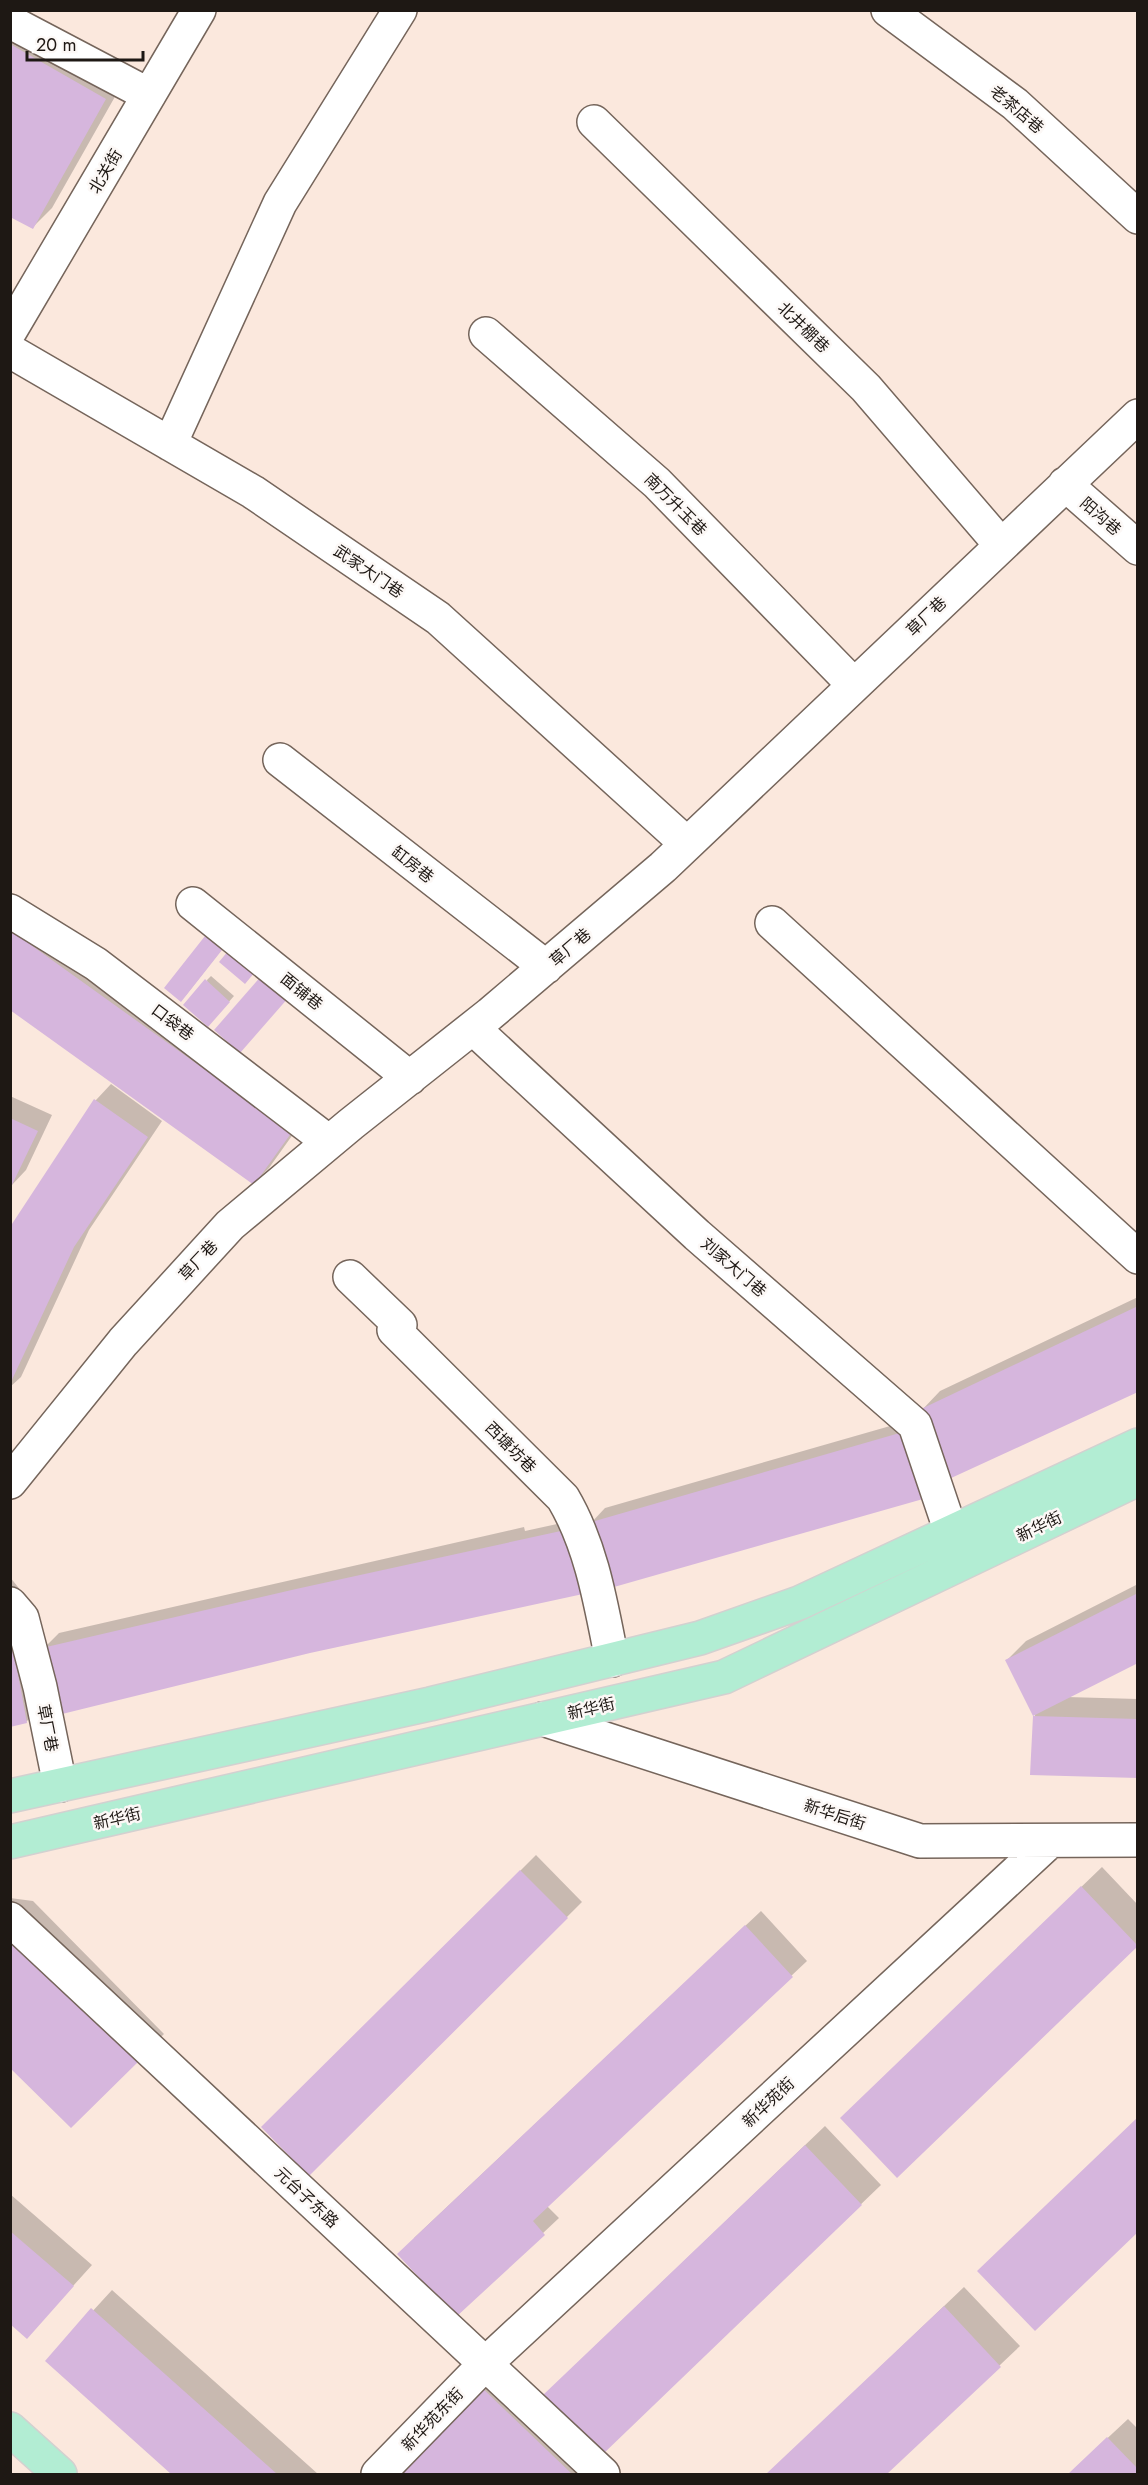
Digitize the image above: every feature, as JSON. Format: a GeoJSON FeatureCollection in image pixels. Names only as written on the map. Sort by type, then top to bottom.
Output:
{"type":"FeatureCollection","features":[{"type":"Feature","properties":{"kind":"main road","name":"新华街"},"geometry":{"type":"LineString","coordinates":[[10,1796],[430,1704],[700,1638],[799,1603],[1137,1444]]}},
{"type":"Feature","properties":{"kind":"main road","name":"新华街"},"geometry":{"type":"LineString","coordinates":[[10,1842],[724,1677],[1137,1479]]}},
{"type":"Feature","properties":{"kind":"main road"},"geometry":{"type":"LineString","coordinates":[[10,2429],[60,2475]]}},
{"type":"Feature","properties":{"kind":"street","name":"北关街"},"geometry":{"type":"LineString","coordinates":[[10,331],[199,10]]}},
{"type":"Feature","properties":{"kind":"street"},"geometry":{"type":"LineString","coordinates":[[170,444],[280,203],[400,10]]}},
{"type":"Feature","properties":{"kind":"street","name":"老茶店巷"},"geometry":{"type":"LineString","coordinates":[[888,10],[1015,104],[1137,217]]}},
{"type":"Feature","properties":{"kind":"street"},"geometry":{"type":"LineString","coordinates":[[18,26],[149,95]]}},
{"type":"Feature","properties":{"kind":"street","name":"北井棚巷"},"geometry":{"type":"LineString","coordinates":[[594,122],[866,388],[1001,545]]}},
{"type":"Feature","properties":{"kind":"street","name":"南万升玉巷"},"geometry":{"type":"LineString","coordinates":[[486,334],[657,483],[854,685]]}},
{"type":"Feature","properties":{"kind":"street","name":"武家大门巷"},"geometry":{"type":"LineString","coordinates":[[10,351],[253,492],[438,618],[687,844]]}},
{"type":"Feature","properties":{"kind":"street","name":"草厂巷"},"geometry":{"type":"LineString","coordinates":[[10,1482],[123,1342],[230,1225],[329,1142],[473,1028],[687,844],[1137,416]]}},
{"type":"Feature","properties":{"kind":"street","name":"阳沟巷"},"geometry":{"type":"LineString","coordinates":[[1065,484],[1137,548]]}},
{"type":"Feature","properties":{"kind":"street","name":"缸房巷"},"geometry":{"type":"LineString","coordinates":[[280,760],[546,967]]}},
{"type":"Feature","properties":{"kind":"street","name":"面铺巷"},"geometry":{"type":"LineString","coordinates":[[193,904],[410,1078]]}},
{"type":"Feature","properties":{"kind":"street","name":"口袋巷"},"geometry":{"type":"LineString","coordinates":[[10,911],[96,964],[329,1142]]}},
{"type":"Feature","properties":{"kind":"street"},"geometry":{"type":"LineString","coordinates":[[772,923],[1137,1257]]}},
{"type":"Feature","properties":{"kind":"street","name":"刘家大门巷"},"geometry":{"type":"LineString","coordinates":[[473,1028],[697,1235],[915,1425],[951,1532]]}},
{"type":"Feature","properties":{"kind":"street","name":"西塘坊巷"},"geometry":{"type":"LineString","coordinates":[[350,1277],[400,1325],[394,1330],[563,1498],[580,1529],[601,1605],[612,1660]]}},
{"type":"Feature","properties":{"kind":"street","name":"草厂巷"},"geometry":{"type":"LineString","coordinates":[[10,1604],[22,1618],[40,1687],[60,1785]]}},
{"type":"Feature","properties":{"kind":"street","name":"新华后街"},"geometry":{"type":"LineString","coordinates":[[543,1719],[920,1841],[1126,1840]]}},
{"type":"Feature","properties":{"kind":"street"},"geometry":{"type":"LineString","coordinates":[[1126,1840],[1137,1865]]}},
{"type":"Feature","properties":{"kind":"street","name":"新华苑街"},"geometry":{"type":"LineString","coordinates":[[485,2364],[1050,1841]]}},
{"type":"Feature","properties":{"kind":"street","name":"元台子东路"},"geometry":{"type":"LineString","coordinates":[[10,1919],[603,2475]]}},
{"type":"Feature","properties":{"kind":"street","name":"新华苑东街"},"geometry":{"type":"LineString","coordinates":[[378,2475],[485,2364]]}},
{"type":"Feature","properties":{"kind":"building"},"geometry":{"type":"Polygon","coordinates":[[[10,44],[106,99],[33,229],[10,217],[10,44]]]}},
{"type":"Feature","properties":{"kind":"building"},"geometry":{"type":"Polygon","coordinates":[[[10,930],[292,1132],[254,1185],[10,1010],[10,930]]]}},
{"type":"Feature","properties":{"kind":"building"},"geometry":{"type":"Polygon","coordinates":[[[205,936],[222,950],[181,1002],[164,988],[205,936]]]}},
{"type":"Feature","properties":{"kind":"building"},"geometry":{"type":"Polygon","coordinates":[[[233,945],[259,967],[245,984],[219,962],[233,945]]]}},
{"type":"Feature","properties":{"kind":"building"},"geometry":{"type":"Polygon","coordinates":[[[263,974],[289,997],[240,1053],[214,1030],[263,974]]]}},
{"type":"Feature","properties":{"kind":"building"},"geometry":{"type":"Polygon","coordinates":[[[205,979],[230,1002],[208,1027],[183,1005],[205,979]]]}},
{"type":"Feature","properties":{"kind":"building"},"geometry":{"type":"Polygon","coordinates":[[[94,1099],[148,1137],[74,1247],[10,1384],[10,1227],[94,1099]]]}},
{"type":"Feature","properties":{"kind":"building"},"geometry":{"type":"Polygon","coordinates":[[[10,1118],[38,1131],[10,1189],[10,1118]]]}},
{"type":"Feature","properties":{"kind":"building"},"geometry":{"type":"Polygon","coordinates":[[[1138,1306],[1138,1392],[949,1479],[919,1410],[1138,1306]]]}},
{"type":"Feature","properties":{"kind":"building"},"geometry":{"type":"Polygon","coordinates":[[[903,1432],[923,1499],[607,1589],[588,1523],[903,1432]]]}},
{"type":"Feature","properties":{"kind":"building"},"geometry":{"type":"Polygon","coordinates":[[[570,1529],[583,1594],[310,1653],[58,1715],[42,1648],[570,1529]]]}},
{"type":"Feature","properties":{"kind":"building"},"geometry":{"type":"Polygon","coordinates":[[[1138,1593],[1138,1663],[1033,1716],[1005,1660],[1138,1593]]]}},
{"type":"Feature","properties":{"kind":"building"},"geometry":{"type":"Polygon","coordinates":[[[10,1631],[27,1723],[10,1727],[10,1631]]]}},
{"type":"Feature","properties":{"kind":"building"},"geometry":{"type":"Polygon","coordinates":[[[1033,1716],[1138,1719],[1138,1778],[1030,1775],[1033,1716]]]}},
{"type":"Feature","properties":{"kind":"building"},"geometry":{"type":"Polygon","coordinates":[[[520,1870],[568,1918],[309,2176],[261,2127],[520,1870]]]}},
{"type":"Feature","properties":{"kind":"building"},"geometry":{"type":"Polygon","coordinates":[[[1081,1886],[1138,1946],[897,2178],[840,2118],[1081,1886]]]}},
{"type":"Feature","properties":{"kind":"building"},"geometry":{"type":"Polygon","coordinates":[[[745,1925],[793,1977],[533,2221],[545,2235],[456,2317],[397,2254],[745,1925]]]}},
{"type":"Feature","properties":{"kind":"building"},"geometry":{"type":"Polygon","coordinates":[[[10,1932],[139,2061],[71,2128],[10,2068],[10,1932]]]}},
{"type":"Feature","properties":{"kind":"building"},"geometry":{"type":"Polygon","coordinates":[[[1138,2117],[1138,2232],[1035,2331],[977,2271],[1138,2117]]]}},
{"type":"Feature","properties":{"kind":"building"},"geometry":{"type":"Polygon","coordinates":[[[805,2145],[862,2205],[602,2455],[543,2395],[805,2145]]]}},
{"type":"Feature","properties":{"kind":"building"},"geometry":{"type":"Polygon","coordinates":[[[10,2231],[74,2286],[27,2339],[10,2324],[10,2231]]]}},
{"type":"Feature","properties":{"kind":"building"},"geometry":{"type":"Polygon","coordinates":[[[944,2306],[1001,2367],[887,2474],[766,2474],[944,2306]]]}},
{"type":"Feature","properties":{"kind":"building"},"geometry":{"type":"Polygon","coordinates":[[[91,2308],[277,2474],[171,2474],[45,2361],[91,2308]]]}},
{"type":"Feature","properties":{"kind":"building"},"geometry":{"type":"Polygon","coordinates":[[[478,2384],[572,2474],[393,2474],[478,2384]]]}},
{"type":"Feature","properties":{"kind":"building"},"geometry":{"type":"Polygon","coordinates":[[[1107,2437],[1138,2469],[1138,2474],[1068,2474],[1107,2437]]]}}]}
